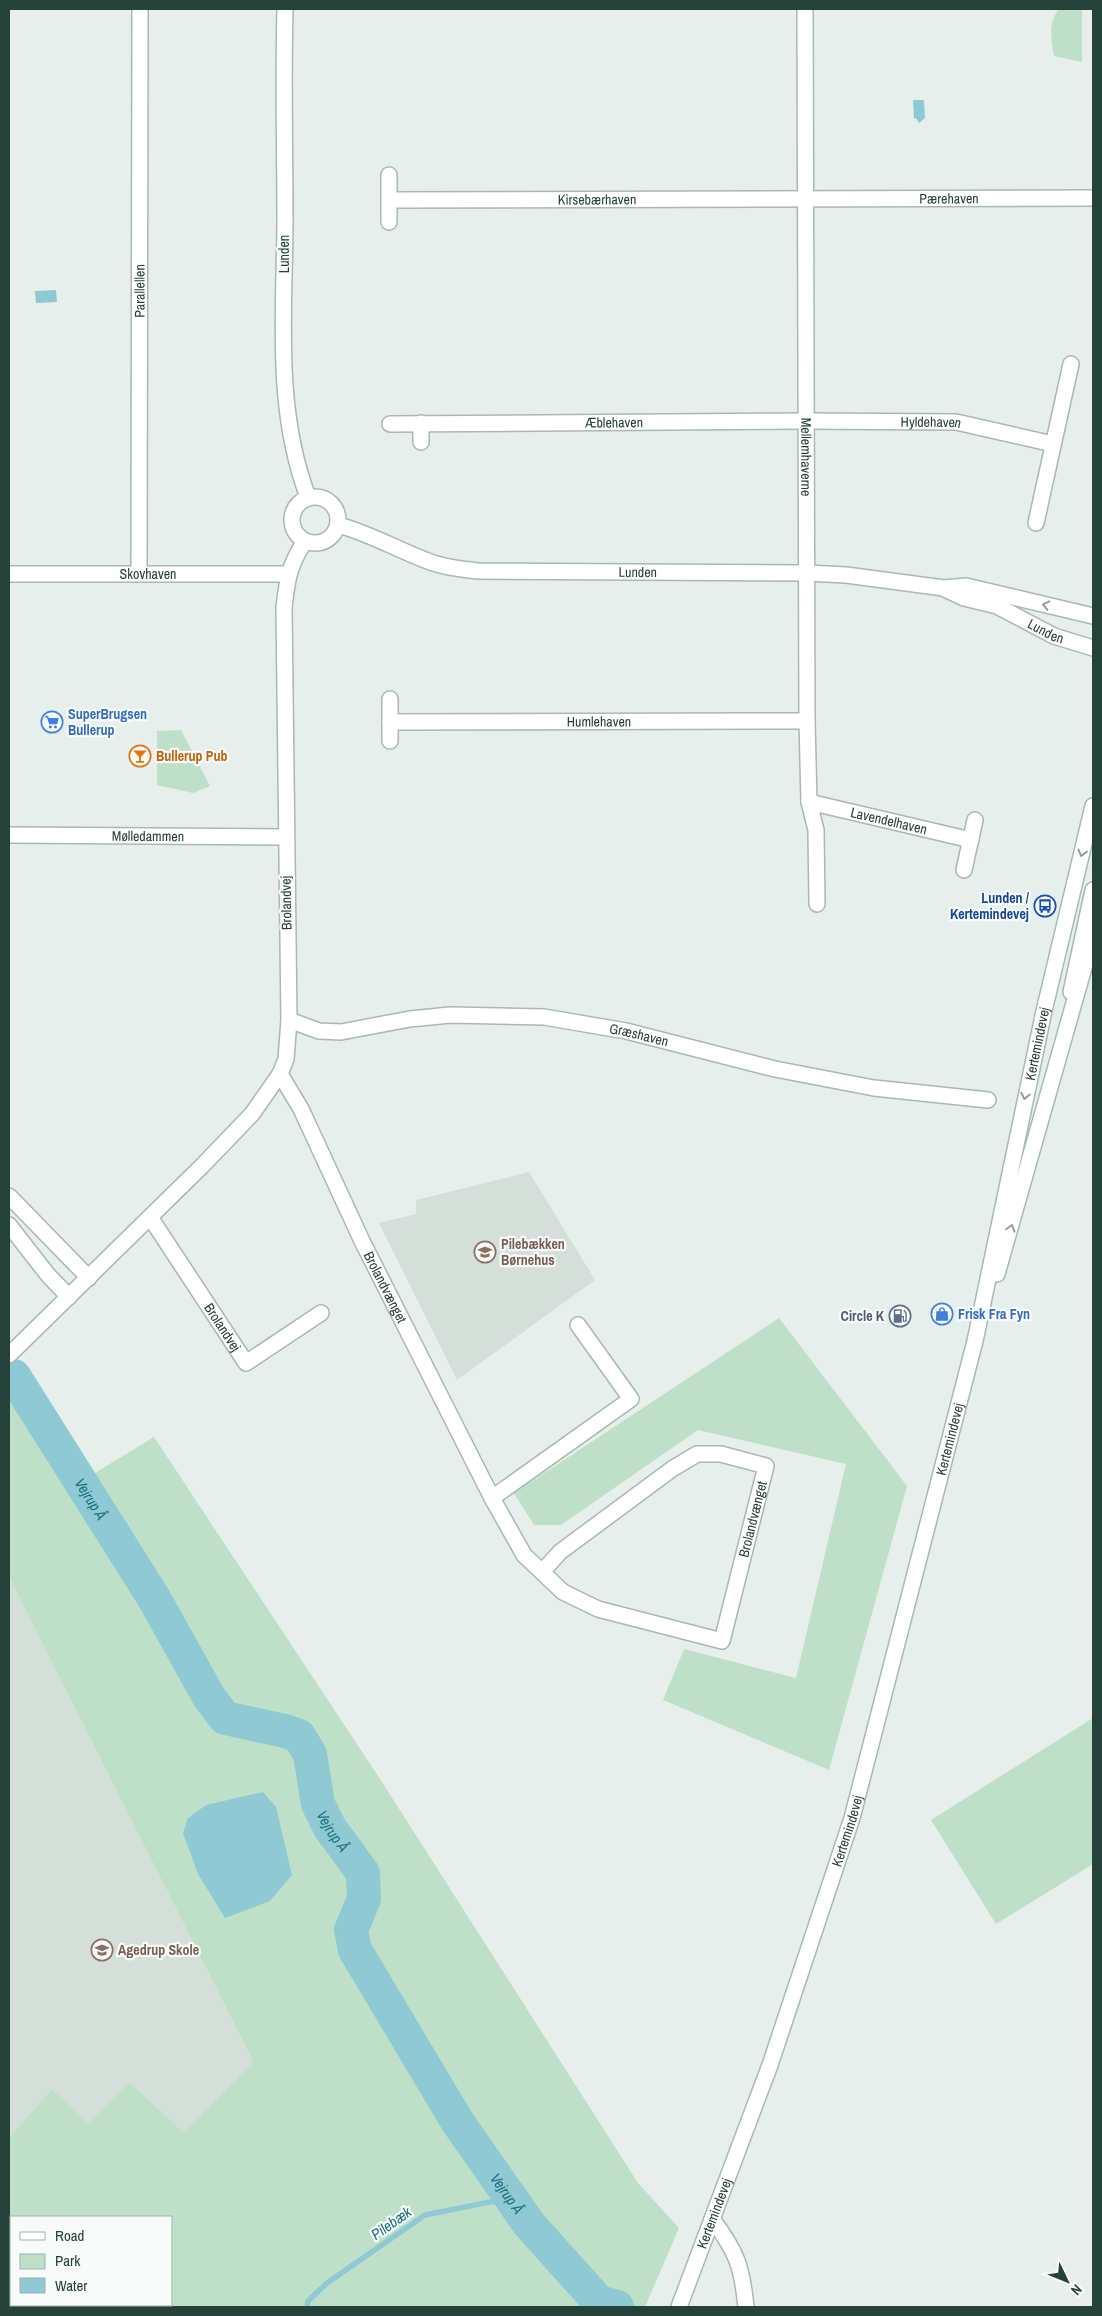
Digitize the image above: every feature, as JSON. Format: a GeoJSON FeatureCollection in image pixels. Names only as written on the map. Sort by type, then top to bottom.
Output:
{"type":"FeatureCollection","features":[{"type":"Feature","properties":{"kind":"street","name":"Parallellen"},"geometry":{"type":"LineString","coordinates":[[139,573],[140,9]]}},
{"type":"Feature","properties":{"kind":"street","name":"Lunden"},"geometry":{"type":"LineString","coordinates":[[285,9],[284,365],[289,428],[301,478],[308,497]]}},
{"type":"Feature","properties":{"kind":"street","name":"Mellemhaverne"},"geometry":{"type":"LineString","coordinates":[[805,9],[807,721],[809,802],[816,830],[817,904]]}},
{"type":"Feature","properties":{"kind":"street"},"geometry":{"type":"LineString","coordinates":[[389,175],[389,222]]}},
{"type":"Feature","properties":{"kind":"street","name":"Pærehaven"},"geometry":{"type":"LineString","coordinates":[[805,198],[1093,198]]}},
{"type":"Feature","properties":{"kind":"street","name":"Kirsebærhaven"},"geometry":{"type":"LineString","coordinates":[[389,200],[805,198]]}},
{"type":"Feature","properties":{"kind":"street"},"geometry":{"type":"LineString","coordinates":[[1036,523],[1071,364]]}},
{"type":"Feature","properties":{"kind":"street","name":"Æblehaven"},"geometry":{"type":"LineString","coordinates":[[390,424],[806,421]]}},
{"type":"Feature","properties":{"kind":"street","name":"Hyldehaven"},"geometry":{"type":"LineString","coordinates":[[806,421],[956,422],[1054,444]]}},
{"type":"Feature","properties":{"kind":"street"},"geometry":{"type":"LineString","coordinates":[[420,442],[421,423]]}},
{"type":"Feature","properties":{"kind":"street"},"geometry":{"type":"LineString","coordinates":[[308,497],[322,497],[332,503],[338,514],[338,525],[332,537],[319,544],[304,541],[294,530],[292,515],[298,503],[308,497]]}},
{"type":"Feature","properties":{"kind":"street","name":"Lunden"},"geometry":{"type":"LineString","coordinates":[[338,525],[359,530],[424,560],[452,568],[478,571],[807,573],[846,575],[944,588],[966,586],[1093,616]]}},
{"type":"Feature","properties":{"kind":"street","name":"Brolandvej"},"geometry":{"type":"LineString","coordinates":[[9,1355],[89,1278],[252,1114],[280,1074],[286,1059],[289,1020],[284,608],[288,574],[294,557],[304,541]]}},
{"type":"Feature","properties":{"kind":"street","name":"Skovhaven"},"geometry":{"type":"LineString","coordinates":[[9,574],[288,574]]}},
{"type":"Feature","properties":{"kind":"street","name":"Lunden"},"geometry":{"type":"LineString","coordinates":[[944,588],[964,598],[997,606],[1054,636],[1093,648]]}},
{"type":"Feature","properties":{"kind":"street"},"geometry":{"type":"LineString","coordinates":[[390,699],[390,741]]}},
{"type":"Feature","properties":{"kind":"street","name":"Humlehaven"},"geometry":{"type":"LineString","coordinates":[[390,722],[807,721]]}},
{"type":"Feature","properties":{"kind":"street","name":"Lavendelhaven"},"geometry":{"type":"LineString","coordinates":[[809,802],[971,840]]}},
{"type":"Feature","properties":{"kind":"street","name":"Kertemindevej"},"geometry":{"type":"LineString","coordinates":[[679,2307],[770,2065],[852,1818],[975,1341],[1044,1011],[1093,806]]}},
{"type":"Feature","properties":{"kind":"street"},"geometry":{"type":"LineString","coordinates":[[964,870],[975,820]]}},
{"type":"Feature","properties":{"kind":"street","name":"Mølledammen"},"geometry":{"type":"LineString","coordinates":[[9,835],[286,837]]}},
{"type":"Feature","properties":{"kind":"street"},"geometry":{"type":"LineString","coordinates":[[1052,1081],[1093,890]]}},
{"type":"Feature","properties":{"kind":"street","name":"Kertemindevej"},"geometry":{"type":"LineString","coordinates":[[975,1341],[1011,1230],[1093,936]]}},
{"type":"Feature","properties":{"kind":"street","name":"Græshaven"},"geometry":{"type":"LineString","coordinates":[[289,1020],[318,1031],[341,1032],[410,1019],[450,1015],[544,1017],[626,1031],[765,1067],[874,1088],[988,1100]]}},
{"type":"Feature","properties":{"kind":"street","name":"Brolandvænget"},"geometry":{"type":"LineString","coordinates":[[280,1074],[301,1109],[362,1241],[492,1498],[524,1555],[563,1592],[598,1609],[722,1641],[766,1466],[721,1454],[697,1454],[672,1469],[560,1552],[542,1572]]}},
{"type":"Feature","properties":{"kind":"street"},"geometry":{"type":"LineString","coordinates":[[9,1196],[89,1278]]}},
{"type":"Feature","properties":{"kind":"street","name":"Brolandvej"},"geometry":{"type":"LineString","coordinates":[[150,1217],[246,1363],[321,1314]]}},
{"type":"Feature","properties":{"kind":"street"},"geometry":{"type":"LineString","coordinates":[[9,1225],[48,1275],[69,1297]]}},
{"type":"Feature","properties":{"kind":"street"},"geometry":{"type":"LineString","coordinates":[[492,1498],[631,1399],[578,1325]]}},
{"type":"Feature","properties":{"kind":"street"},"geometry":{"type":"LineString","coordinates":[[712,2219],[730,2244],[743,2276],[746,2307]]}},
{"type":"Feature","properties":{"kind":"shaded area","name":"Pilebækken Børnehus"},"geometry":{"type":"Polygon","coordinates":[[[529,1172],[595,1280],[457,1380],[379,1223],[416,1214],[416,1200],[529,1172]]]}},
{"type":"Feature","properties":{"kind":"shaded area","name":"Agedrup Skole"},"geometry":{"type":"Polygon","coordinates":[[[9,1577],[310,2176],[285,2307],[9,2307],[9,1577]]]}},
{"type":"Feature","properties":{"kind":"green space"},"geometry":{"type":"Polygon","coordinates":[[[1059,9],[1082,9],[1082,62],[1054,56],[1051,38],[1052,25],[1059,9]]]}},
{"type":"Feature","properties":{"kind":"green space"},"geometry":{"type":"Polygon","coordinates":[[[181,730],[210,786],[193,793],[157,785],[157,731],[181,730]]]}},
{"type":"Feature","properties":{"kind":"green space"},"geometry":{"type":"Polygon","coordinates":[[[779,1318],[907,1486],[829,1770],[663,1700],[684,1649],[796,1678],[846,1464],[698,1430],[561,1525],[534,1525],[514,1493],[779,1318]]]}},
{"type":"Feature","properties":{"kind":"green space"},"geometry":{"type":"Polygon","coordinates":[[[20,1373],[95,1473],[154,1437],[382,1782],[638,2183],[679,2228],[645,2307],[9,2307],[9,2138],[52,2089],[88,2123],[130,2083],[184,2133],[253,2062],[9,1577],[9,1384],[20,1373]]]}},
{"type":"Feature","properties":{"kind":"green space"},"geometry":{"type":"Polygon","coordinates":[[[1093,1718],[1093,1864],[996,1924],[931,1820],[1093,1718]]]}},
{"type":"Feature","properties":{"kind":"water"},"geometry":{"type":"Polygon","coordinates":[[[913,100],[924,100],[925,118],[919,123],[916,118],[914,119],[913,100]]]}},
{"type":"Feature","properties":{"kind":"water"},"geometry":{"type":"Polygon","coordinates":[[[56,290],[57,302],[36,303],[35,291],[56,290]]]}},
{"type":"Feature","properties":{"kind":"water"},"geometry":{"type":"Polygon","coordinates":[[[263,1792],[276,1807],[292,1875],[270,1901],[225,1918],[198,1874],[183,1833],[188,1818],[206,1805],[263,1792]]]}},
{"type":"Feature","properties":{"kind":"waterway","name":"Vejrup Å"},"geometry":{"type":"LineString","coordinates":[[14,1376],[155,1600],[209,1697],[225,1718],[285,1731],[299,1736],[310,1754],[318,1804],[330,1828],[363,1873],[364,1899],[351,1930],[355,1950],[457,2121],[529,2224],[599,2302],[617,2307]]}},
{"type":"Feature","properties":{"kind":"waterway","name":"Pilebæk"},"geometry":{"type":"LineString","coordinates":[[307,2307],[308,2301],[327,2283],[425,2215],[510,2198]]}},
{"type":"Feature","properties":{"kind":"place","name":"SuperBrugsen Bullerup"},"geometry":{"type":"Point","coordinates":[52,722]}},
{"type":"Feature","properties":{"kind":"place","name":"Bullerup Pub"},"geometry":{"type":"Point","coordinates":[140,756]}},
{"type":"Feature","properties":{"kind":"place","name":"Lunden / Kertemindevej"},"geometry":{"type":"Point","coordinates":[1045,906]}},
{"type":"Feature","properties":{"kind":"place","name":"Pilebækken Børnehus"},"geometry":{"type":"Point","coordinates":[485,1252]}},
{"type":"Feature","properties":{"kind":"place","name":"Frisk Fra Fyn"},"geometry":{"type":"Point","coordinates":[942,1314]}},
{"type":"Feature","properties":{"kind":"place","name":"Circle K"},"geometry":{"type":"Point","coordinates":[900,1316]}},
{"type":"Feature","properties":{"kind":"place","name":"Agedrup Skole"},"geometry":{"type":"Point","coordinates":[102,1950]}}]}
